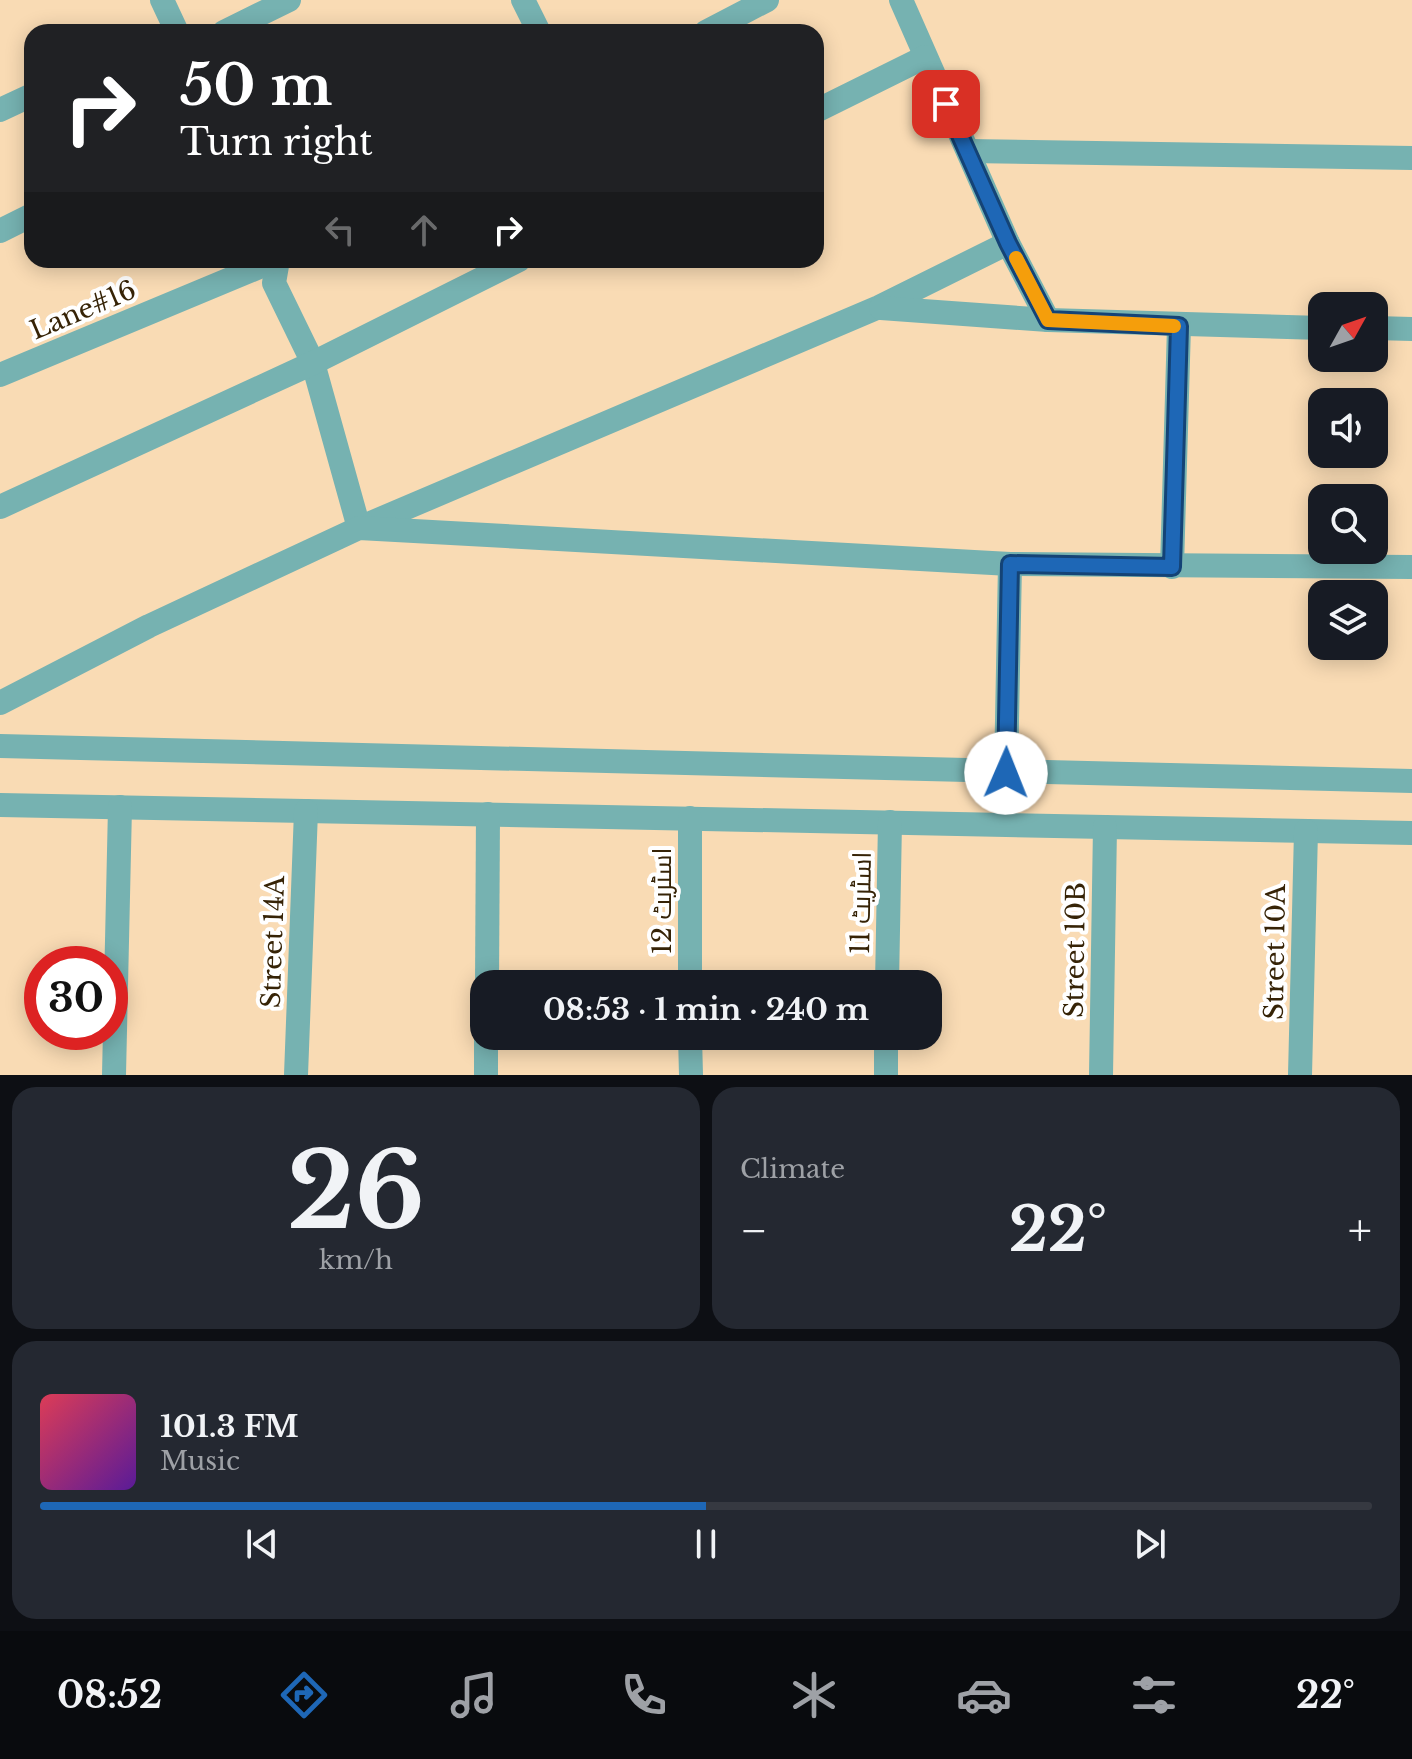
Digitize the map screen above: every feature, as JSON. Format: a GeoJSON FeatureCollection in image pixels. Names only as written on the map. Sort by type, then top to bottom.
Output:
{"type":"FeatureCollection","features":[{"type":"Feature","properties":{"kind":"street"},"geometry":{"type":"LineString","coordinates":[[162,0],[170,24]]}},
{"type":"Feature","properties":{"kind":"street"},"geometry":{"type":"LineString","coordinates":[[240,24],[289,0]]}},
{"type":"Feature","properties":{"kind":"street"},"geometry":{"type":"LineString","coordinates":[[721,24],[767,0]]}},
{"type":"Feature","properties":{"kind":"street"},"geometry":{"type":"LineString","coordinates":[[901,0],[1008,243],[1048,320]]}},
{"type":"Feature","properties":{"kind":"street"},"geometry":{"type":"LineString","coordinates":[[824,107],[925,57]]}},
{"type":"Feature","properties":{"kind":"street"},"geometry":{"type":"LineString","coordinates":[[0,110],[24,99]]}},
{"type":"Feature","properties":{"kind":"street"},"geometry":{"type":"LineString","coordinates":[[968,151],[1412,158]]}},
{"type":"Feature","properties":{"kind":"street"},"geometry":{"type":"LineString","coordinates":[[0,231],[24,219]]}},
{"type":"Feature","properties":{"kind":"street"},"geometry":{"type":"LineString","coordinates":[[0,703],[149,626],[359,528],[879,307],[1008,243]]}},
{"type":"Feature","properties":{"kind":"street","name":"Lane#16"},"geometry":{"type":"LineString","coordinates":[[0,375],[258,268]]}},
{"type":"Feature","properties":{"kind":"street"},"geometry":{"type":"LineString","coordinates":[[276,268],[274,283],[313,363],[359,528]]}},
{"type":"Feature","properties":{"kind":"street"},"geometry":{"type":"LineString","coordinates":[[0,507],[313,363],[503,268]]}},
{"type":"Feature","properties":{"kind":"street"},"geometry":{"type":"LineString","coordinates":[[879,307],[1048,320],[1308,328]]}},
{"type":"Feature","properties":{"kind":"street"},"geometry":{"type":"LineString","coordinates":[[1172,567],[1179,326]]}},
{"type":"Feature","properties":{"kind":"street"},"geometry":{"type":"LineString","coordinates":[[1388,328],[1412,329]]}},
{"type":"Feature","properties":{"kind":"street"},"geometry":{"type":"LineString","coordinates":[[359,528],[1010,564],[1412,567]]}},
{"type":"Feature","properties":{"kind":"street"},"geometry":{"type":"LineString","coordinates":[[1006,773],[1010,564]]}},
{"type":"Feature","properties":{"kind":"street"},"geometry":{"type":"LineString","coordinates":[[0,746],[1412,781]]}},
{"type":"Feature","properties":{"kind":"street"},"geometry":{"type":"LineString","coordinates":[[0,805],[1412,833]]}},
{"type":"Feature","properties":{"kind":"street"},"geometry":{"type":"LineString","coordinates":[[114,1075],[120,807]]}},
{"type":"Feature","properties":{"kind":"street","name":"Street 14A"},"geometry":{"type":"LineString","coordinates":[[296,1075],[306,811]]}},
{"type":"Feature","properties":{"kind":"street"},"geometry":{"type":"LineString","coordinates":[[487,970],[488,814]]}},
{"type":"Feature","properties":{"kind":"street","name":"اسٹریٹ 12"},"geometry":{"type":"LineString","coordinates":[[690,818],[690,970]]}},
{"type":"Feature","properties":{"kind":"street","name":"اسٹریٹ 11"},"geometry":{"type":"LineString","coordinates":[[887,970],[890,822]]}},
{"type":"Feature","properties":{"kind":"street","name":"Street 10B"},"geometry":{"type":"LineString","coordinates":[[1101,1075],[1105,827]]}},
{"type":"Feature","properties":{"kind":"street","name":"Street 10A"},"geometry":{"type":"LineString","coordinates":[[1300,1075],[1306,831]]}},
{"type":"Feature","properties":{"kind":"street"},"geometry":{"type":"LineString","coordinates":[[486,1050],[486,1075]]}},
{"type":"Feature","properties":{"kind":"street"},"geometry":{"type":"LineString","coordinates":[[690,1050],[691,1075]]}},
{"type":"Feature","properties":{"kind":"street"},"geometry":{"type":"LineString","coordinates":[[886,1050],[886,1075]]}},
{"type":"Feature","properties":{"kind":"slow traffic"},"geometry":{"type":"LineString","coordinates":[[1016,258],[1048,320],[1174,326]]}},
{"type":"Feature","properties":{"kind":"route"},"geometry":{"type":"LineString","coordinates":[[946,104],[1008,243],[1048,320],[1179,326],[1172,567],[1010,564],[1006,773]]}}]}
